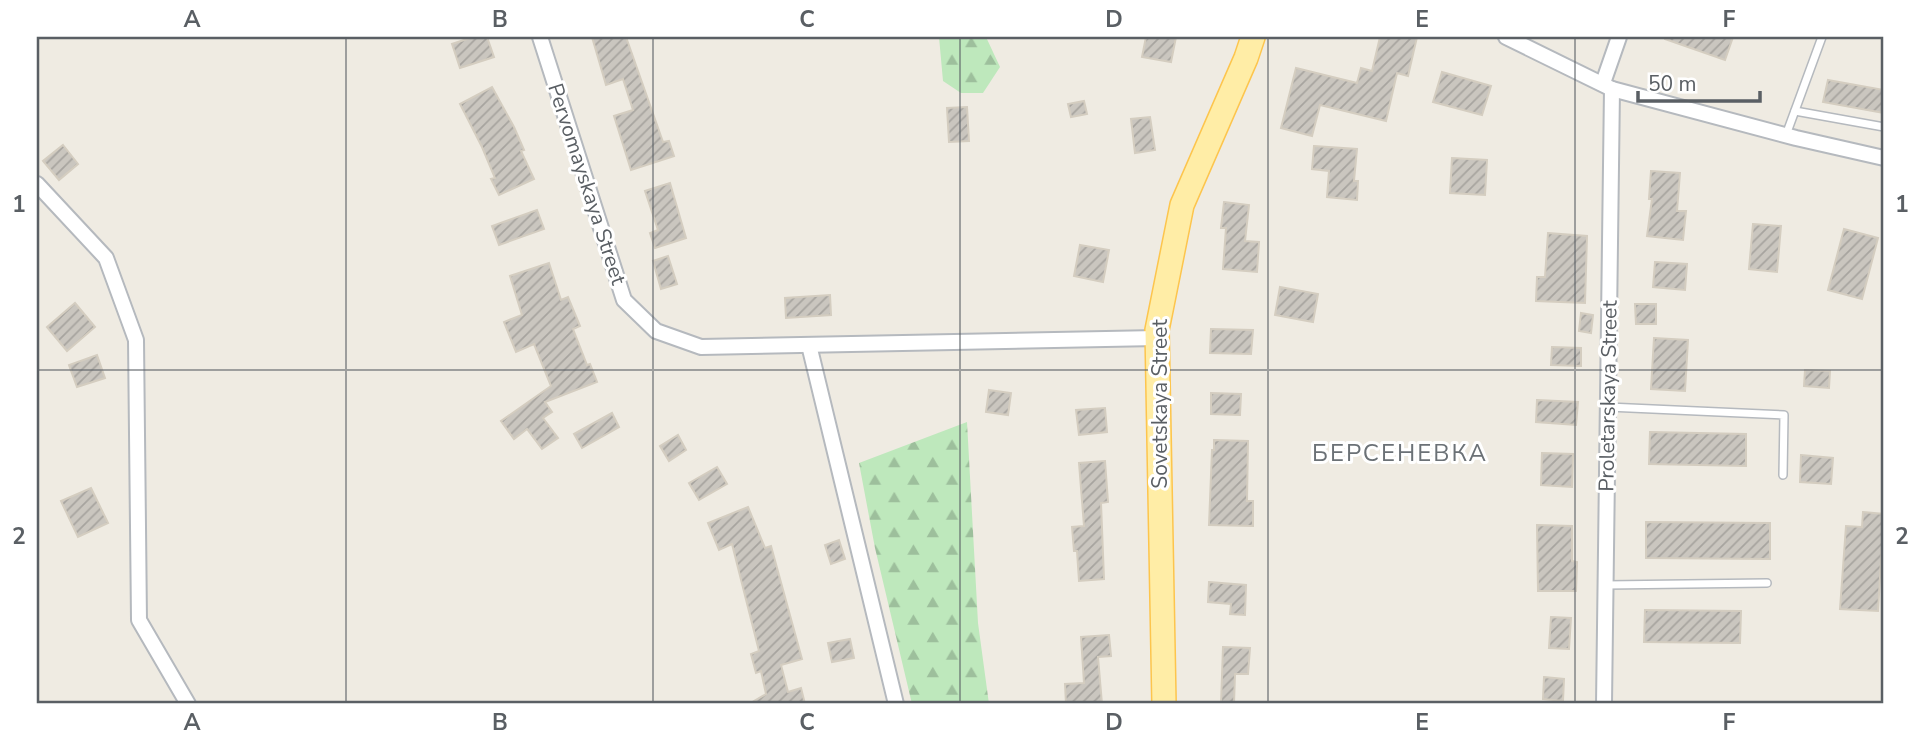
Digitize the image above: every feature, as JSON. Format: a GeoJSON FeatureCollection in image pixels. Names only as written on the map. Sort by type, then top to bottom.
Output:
{"type":"FeatureCollection","features":[{"type":"Feature","properties":{"kind":"main road","name":"Sovetskaya Street"},"geometry":{"type":"LineString","coordinates":[[1164,704],[1157,338],[1182,205],[1253,37]]}},
{"type":"Feature","properties":{"kind":"street","name":"Pervomayskaya Street"},"geometry":{"type":"LineString","coordinates":[[540,37],[624,300],[656,331],[701,347],[1157,338]]}},
{"type":"Feature","properties":{"kind":"street"},"geometry":{"type":"LineString","coordinates":[[1506,37],[1608,86],[1786,135],[1884,158]]}},
{"type":"Feature","properties":{"kind":"street","name":"Proletarskaya Street"},"geometry":{"type":"LineString","coordinates":[[1604,704],[1608,86],[1619,37]]}},
{"type":"Feature","properties":{"kind":"street"},"geometry":{"type":"LineString","coordinates":[[37,184],[106,258],[136,340],[139,620],[188,704]]}},
{"type":"Feature","properties":{"kind":"street"},"geometry":{"type":"LineString","coordinates":[[809,345],[896,704]]}},
{"type":"Feature","properties":{"kind":"lane"},"geometry":{"type":"LineString","coordinates":[[1786,135],[1822,37]]}},
{"type":"Feature","properties":{"kind":"lane"},"geometry":{"type":"LineString","coordinates":[[1795,111],[1884,127]]}},
{"type":"Feature","properties":{"kind":"lane"},"geometry":{"type":"LineString","coordinates":[[1608,407],[1784,415],[1783,475]]}},
{"type":"Feature","properties":{"kind":"lane"},"geometry":{"type":"LineString","coordinates":[[1606,585],[1767,583]]}},
{"type":"Feature","properties":{"kind":"green space"},"geometry":{"type":"Polygon","coordinates":[[[939,37],[986,37],[1000,67],[983,93],[961,93],[943,81],[939,37]]]}},
{"type":"Feature","properties":{"kind":"green space"},"geometry":{"type":"Polygon","coordinates":[[[967,422],[978,623],[989,704],[912,704],[875,548],[859,463],[967,422]]]}},
{"type":"Feature","properties":{"kind":"building"},"geometry":{"type":"Polygon","coordinates":[[[473,37],[487,37],[494,57],[460,68],[452,44],[473,37]]]}},
{"type":"Feature","properties":{"kind":"building"},"geometry":{"type":"Polygon","coordinates":[[[592,37],[626,37],[663,142],[669,141],[674,156],[631,170],[614,116],[633,110],[623,79],[606,85],[592,37]]]}},
{"type":"Feature","properties":{"kind":"building"},"geometry":{"type":"Polygon","coordinates":[[[1146,37],[1176,37],[1171,62],[1142,57],[1146,37]]]}},
{"type":"Feature","properties":{"kind":"building"},"geometry":{"type":"Polygon","coordinates":[[[1380,37],[1417,37],[1408,76],[1397,73],[1386,121],[1320,105],[1312,136],[1281,128],[1296,68],[1357,83],[1361,68],[1372,71],[1380,37]]]}},
{"type":"Feature","properties":{"kind":"building"},"geometry":{"type":"Polygon","coordinates":[[[1665,37],[1733,37],[1725,60],[1665,37]]]}},
{"type":"Feature","properties":{"kind":"building"},"geometry":{"type":"Polygon","coordinates":[[[1442,72],[1491,86],[1482,115],[1433,102],[1442,72]]]}},
{"type":"Feature","properties":{"kind":"building"},"geometry":{"type":"Polygon","coordinates":[[[1828,80],[1884,90],[1884,113],[1823,102],[1828,80]]]}},
{"type":"Feature","properties":{"kind":"building"},"geometry":{"type":"Polygon","coordinates":[[[492,87],[514,127],[534,179],[499,195],[491,179],[495,178],[482,147],[460,104],[492,87]]]}},
{"type":"Feature","properties":{"kind":"building"},"geometry":{"type":"Polygon","coordinates":[[[1084,101],[1087,114],[1071,117],[1068,104],[1084,101]]]}},
{"type":"Feature","properties":{"kind":"building"},"geometry":{"type":"Polygon","coordinates":[[[967,107],[969,141],[949,142],[947,108],[967,107]]]}},
{"type":"Feature","properties":{"kind":"building"},"geometry":{"type":"Polygon","coordinates":[[[1150,117],[1155,150],[1135,153],[1131,119],[1150,117]]]}},
{"type":"Feature","properties":{"kind":"building"},"geometry":{"type":"Polygon","coordinates":[[[63,145],[78,164],[59,180],[43,161],[63,145]]]}},
{"type":"Feature","properties":{"kind":"building"},"geometry":{"type":"Polygon","coordinates":[[[1314,146],[1357,149],[1354,181],[1358,181],[1357,200],[1327,197],[1329,171],[1312,169],[1314,146]]]}},
{"type":"Feature","properties":{"kind":"building"},"geometry":{"type":"Polygon","coordinates":[[[1452,158],[1487,160],[1485,195],[1450,193],[1452,158]]]}},
{"type":"Feature","properties":{"kind":"building"},"geometry":{"type":"Polygon","coordinates":[[[1651,171],[1680,173],[1677,211],[1686,211],[1683,240],[1647,236],[1652,199],[1649,199],[1651,171]]]}},
{"type":"Feature","properties":{"kind":"building"},"geometry":{"type":"Polygon","coordinates":[[[670,183],[686,238],[655,248],[650,233],[658,230],[645,191],[670,183]]]}},
{"type":"Feature","properties":{"kind":"building"},"geometry":{"type":"Polygon","coordinates":[[[1224,202],[1249,205],[1245,241],[1259,242],[1257,272],[1223,269],[1226,228],[1221,228],[1224,202]]]}},
{"type":"Feature","properties":{"kind":"building"},"geometry":{"type":"Polygon","coordinates":[[[537,210],[544,229],[499,245],[492,226],[537,210]]]}},
{"type":"Feature","properties":{"kind":"building"},"geometry":{"type":"Polygon","coordinates":[[[1753,224],[1781,226],[1777,272],[1749,269],[1753,224]]]}},
{"type":"Feature","properties":{"kind":"building"},"geometry":{"type":"Polygon","coordinates":[[[1844,229],[1878,238],[1862,299],[1828,290],[1844,229]]]}},
{"type":"Feature","properties":{"kind":"building"},"geometry":{"type":"Polygon","coordinates":[[[1548,233],[1587,236],[1585,303],[1536,301],[1537,277],[1545,277],[1548,233]]]}},
{"type":"Feature","properties":{"kind":"building"},"geometry":{"type":"Polygon","coordinates":[[[1080,245],[1109,250],[1103,282],[1074,276],[1080,245]]]}},
{"type":"Feature","properties":{"kind":"building"},"geometry":{"type":"Polygon","coordinates":[[[668,256],[677,284],[661,289],[653,261],[668,256]]]}},
{"type":"Feature","properties":{"kind":"building"},"geometry":{"type":"Polygon","coordinates":[[[1655,262],[1687,264],[1685,290],[1653,287],[1655,262]]]}},
{"type":"Feature","properties":{"kind":"building"},"geometry":{"type":"Polygon","coordinates":[[[549,263],[561,300],[568,297],[580,326],[573,329],[597,382],[545,402],[552,412],[543,418],[558,438],[542,449],[527,429],[514,439],[501,421],[551,386],[534,344],[516,352],[504,322],[522,315],[510,276],[549,263]]]}},
{"type":"Feature","properties":{"kind":"building"},"geometry":{"type":"Polygon","coordinates":[[[1280,287],[1318,294],[1313,322],[1275,315],[1280,287]]]}},
{"type":"Feature","properties":{"kind":"building"},"geometry":{"type":"Polygon","coordinates":[[[830,295],[831,315],[786,318],[785,298],[830,295]]]}},
{"type":"Feature","properties":{"kind":"building"},"geometry":{"type":"Polygon","coordinates":[[[75,303],[95,327],[67,351],[47,327],[75,303]]]}},
{"type":"Feature","properties":{"kind":"building"},"geometry":{"type":"Polygon","coordinates":[[[1635,304],[1656,304],[1656,324],[1636,324],[1635,304]]]}},
{"type":"Feature","properties":{"kind":"building"},"geometry":{"type":"Polygon","coordinates":[[[1581,313],[1593,315],[1591,333],[1579,331],[1581,313]]]}},
{"type":"Feature","properties":{"kind":"building"},"geometry":{"type":"Polygon","coordinates":[[[1211,329],[1253,330],[1251,354],[1210,353],[1211,329]]]}},
{"type":"Feature","properties":{"kind":"building"},"geometry":{"type":"Polygon","coordinates":[[[1654,338],[1688,340],[1685,391],[1651,389],[1654,338]]]}},
{"type":"Feature","properties":{"kind":"building"},"geometry":{"type":"Polygon","coordinates":[[[1552,347],[1581,348],[1581,366],[1551,365],[1552,347]]]}},
{"type":"Feature","properties":{"kind":"building"},"geometry":{"type":"Polygon","coordinates":[[[97,355],[105,378],[77,387],[69,365],[97,355]]]}},
{"type":"Feature","properties":{"kind":"building"},"geometry":{"type":"Polygon","coordinates":[[[1805,370],[1830,371],[1829,388],[1804,386],[1805,370]]]}},
{"type":"Feature","properties":{"kind":"building"},"geometry":{"type":"Polygon","coordinates":[[[989,390],[1011,393],[1008,415],[986,412],[989,390]]]}},
{"type":"Feature","properties":{"kind":"building"},"geometry":{"type":"Polygon","coordinates":[[[1211,393],[1241,394],[1240,415],[1211,414],[1211,393]]]}},
{"type":"Feature","properties":{"kind":"building"},"geometry":{"type":"Polygon","coordinates":[[[1537,400],[1578,402],[1576,425],[1536,422],[1537,400]]]}},
{"type":"Feature","properties":{"kind":"building"},"geometry":{"type":"Polygon","coordinates":[[[1105,408],[1107,432],[1079,435],[1076,410],[1105,408]]]}},
{"type":"Feature","properties":{"kind":"building"},"geometry":{"type":"Polygon","coordinates":[[[612,413],[619,427],[582,448],[574,434],[612,413]]]}},
{"type":"Feature","properties":{"kind":"building"},"geometry":{"type":"Polygon","coordinates":[[[1650,432],[1746,434],[1746,466],[1649,464],[1650,432]]]}},
{"type":"Feature","properties":{"kind":"building"},"geometry":{"type":"Polygon","coordinates":[[[678,435],[686,450],[669,461],[660,446],[678,435]]]}},
{"type":"Feature","properties":{"kind":"building"},"geometry":{"type":"Polygon","coordinates":[[[1214,440],[1248,441],[1247,501],[1253,501],[1253,526],[1209,525],[1214,440]]]}},
{"type":"Feature","properties":{"kind":"building"},"geometry":{"type":"Polygon","coordinates":[[[1542,453],[1573,454],[1572,487],[1541,485],[1542,453]]]}},
{"type":"Feature","properties":{"kind":"building"},"geometry":{"type":"Polygon","coordinates":[[[1801,455],[1833,458],[1831,484],[1800,482],[1801,455]]]}},
{"type":"Feature","properties":{"kind":"building"},"geometry":{"type":"Polygon","coordinates":[[[1105,461],[1108,502],[1101,503],[1104,579],[1079,581],[1072,527],[1084,526],[1079,463],[1105,461]]]}},
{"type":"Feature","properties":{"kind":"building"},"geometry":{"type":"Polygon","coordinates":[[[717,467],[727,484],[699,500],[689,483],[717,467]]]}},
{"type":"Feature","properties":{"kind":"building"},"geometry":{"type":"Polygon","coordinates":[[[91,488],[108,523],[78,537],[61,501],[91,488]]]}},
{"type":"Feature","properties":{"kind":"building"},"geometry":{"type":"Polygon","coordinates":[[[748,507],[765,548],[771,546],[802,659],[781,665],[788,692],[801,688],[805,704],[749,704],[766,694],[761,671],[756,673],[751,654],[759,651],[732,544],[719,550],[708,523],[748,507]]]}},
{"type":"Feature","properties":{"kind":"building"},"geometry":{"type":"Polygon","coordinates":[[[1863,512],[1884,514],[1878,611],[1840,609],[1846,526],[1862,527],[1863,512]]]}},
{"type":"Feature","properties":{"kind":"building"},"geometry":{"type":"Polygon","coordinates":[[[1646,522],[1770,523],[1770,559],[1646,558],[1646,522]]]}},
{"type":"Feature","properties":{"kind":"building"},"geometry":{"type":"Polygon","coordinates":[[[1537,525],[1572,526],[1572,561],[1577,562],[1576,591],[1538,591],[1537,525]]]}},
{"type":"Feature","properties":{"kind":"building"},"geometry":{"type":"Polygon","coordinates":[[[839,540],[845,559],[831,564],[825,545],[839,540]]]}},
{"type":"Feature","properties":{"kind":"building"},"geometry":{"type":"Polygon","coordinates":[[[1209,582],[1246,585],[1245,615],[1230,614],[1231,604],[1208,602],[1209,582]]]}},
{"type":"Feature","properties":{"kind":"building"},"geometry":{"type":"Polygon","coordinates":[[[1645,610],[1741,611],[1740,643],[1644,642],[1645,610]]]}},
{"type":"Feature","properties":{"kind":"building"},"geometry":{"type":"Polygon","coordinates":[[[1551,617],[1571,618],[1569,649],[1549,648],[1551,617]]]}},
{"type":"Feature","properties":{"kind":"building"},"geometry":{"type":"Polygon","coordinates":[[[1109,635],[1111,656],[1098,657],[1102,704],[1066,704],[1065,684],[1084,683],[1081,637],[1109,635]]]}},
{"type":"Feature","properties":{"kind":"building"},"geometry":{"type":"Polygon","coordinates":[[[850,639],[854,658],[832,662],[828,643],[850,639]]]}},
{"type":"Feature","properties":{"kind":"building"},"geometry":{"type":"Polygon","coordinates":[[[1223,647],[1250,648],[1248,674],[1235,674],[1234,704],[1221,704],[1223,647]]]}},
{"type":"Feature","properties":{"kind":"building"},"geometry":{"type":"Polygon","coordinates":[[[1544,677],[1564,679],[1563,701],[1543,699],[1544,677]]]}},
{"type":"Feature","properties":{"kind":"district","name":"БЕРСЕНЕВКА"},"geometry":{"type":"Point","coordinates":[1400,453]}}]}
